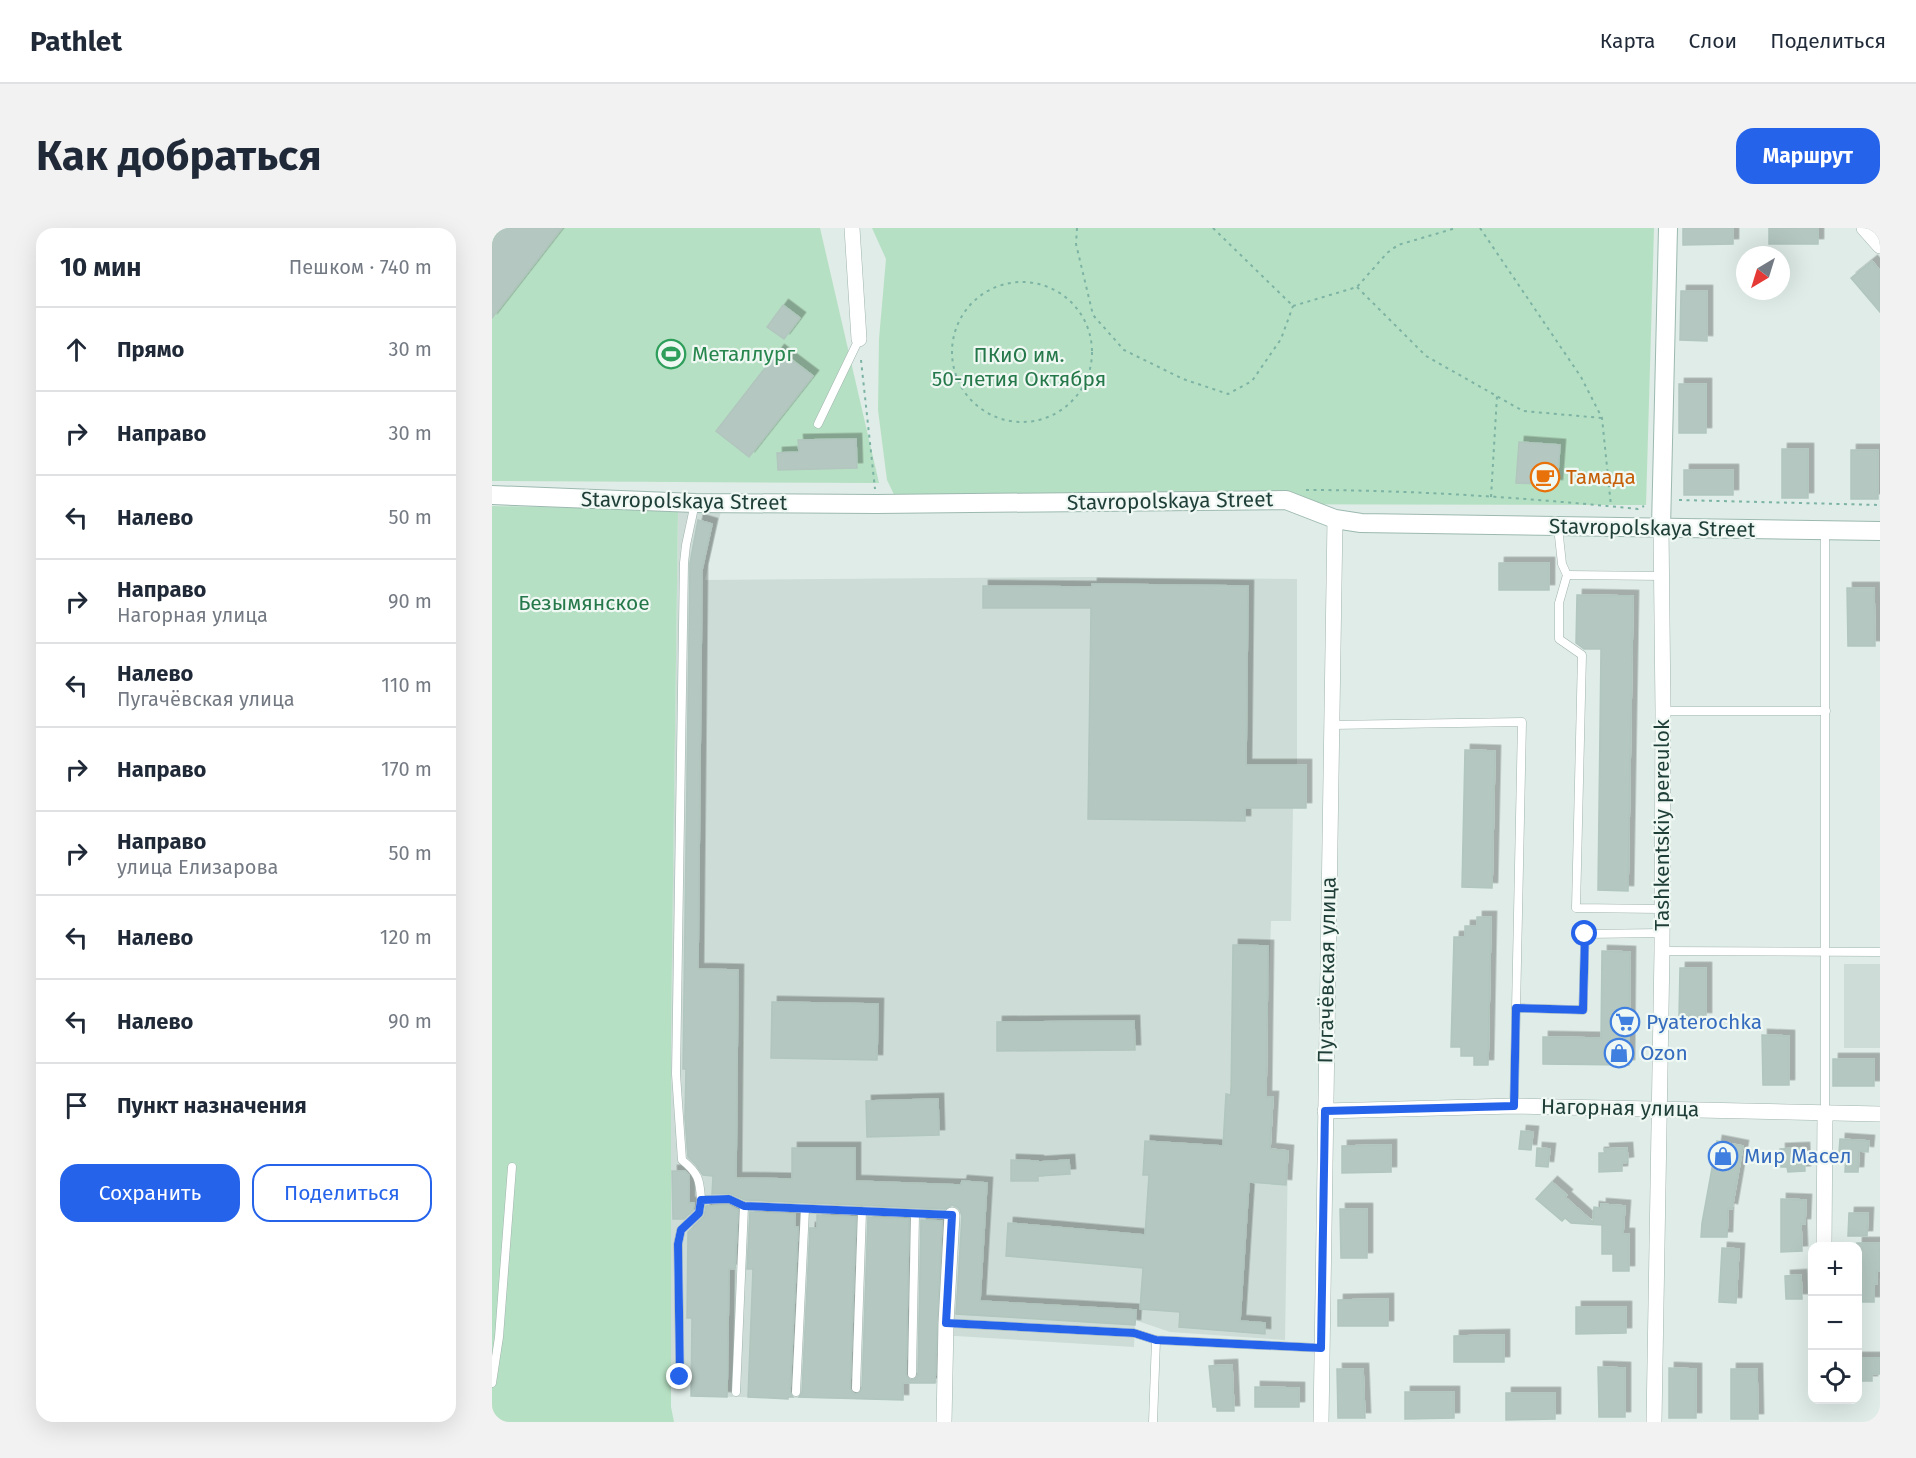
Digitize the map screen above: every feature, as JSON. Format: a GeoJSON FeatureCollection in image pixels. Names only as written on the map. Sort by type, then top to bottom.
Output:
{"type":"FeatureCollection","features":[{"type":"Feature","properties":{"kind":"street"},"geometry":{"type":"LineString","coordinates":[[852,228],[859,339]]}},
{"type":"Feature","properties":{"kind":"street","name":"Tashkentskiy pereulok"},"geometry":{"type":"LineString","coordinates":[[1654,1422],[1662,951],[1663,576],[1661,500],[1668,228]]}},
{"type":"Feature","properties":{"kind":"street"},"geometry":{"type":"LineString","coordinates":[[1864,228],[1880,246]]}},
{"type":"Feature","properties":{"kind":"street","name":"Stavropolskaya Street"},"geometry":{"type":"LineString","coordinates":[[492,495],[695,503],[876,504],[1286,500],[1335,519],[1360,523],[1880,531]]}},
{"type":"Feature","properties":{"kind":"street","name":"Пугачёвская улица"},"geometry":{"type":"LineString","coordinates":[[1321,1422],[1335,519]]}},
{"type":"Feature","properties":{"kind":"street","name":"Нагорная улица"},"geometry":{"type":"LineString","coordinates":[[1325,1111],[1514,1106],[1880,1114]]}},
{"type":"Feature","properties":{"kind":"street"},"geometry":{"type":"LineString","coordinates":[[1824,1242],[1825,1114]]}},
{"type":"Feature","properties":{"kind":"street"},"geometry":{"type":"LineString","coordinates":[[944,1422],[946,1323],[952,1215]]}},
{"type":"Feature","properties":{"kind":"lane"},"geometry":{"type":"LineString","coordinates":[[818,424],[859,339]]}},
{"type":"Feature","properties":{"kind":"lane"},"geometry":{"type":"LineString","coordinates":[[680,1377],[678,1244],[681,1230],[699,1213],[701,1200],[700,1182],[693,1169],[682,1160],[676,1074],[684,563],[695,503]]}},
{"type":"Feature","properties":{"kind":"lane"},"geometry":{"type":"LineString","coordinates":[[1558,526],[1562,564],[1567,575],[1559,603],[1559,639],[1582,655],[1576,908],[1661,909]]}},
{"type":"Feature","properties":{"kind":"lane"},"geometry":{"type":"LineString","coordinates":[[1825,530],[1825,1114]]}},
{"type":"Feature","properties":{"kind":"lane"},"geometry":{"type":"LineString","coordinates":[[1567,575],[1663,576]]}},
{"type":"Feature","properties":{"kind":"lane"},"geometry":{"type":"LineString","coordinates":[[1663,711],[1826,711]]}},
{"type":"Feature","properties":{"kind":"lane"},"geometry":{"type":"LineString","coordinates":[[1331,725],[1522,722],[1514,1106]]}},
{"type":"Feature","properties":{"kind":"lane"},"geometry":{"type":"LineString","coordinates":[[1516,1008],[1583,1010],[1585,934],[1662,933]]}},
{"type":"Feature","properties":{"kind":"lane"},"geometry":{"type":"LineString","coordinates":[[1662,951],[1880,952]]}},
{"type":"Feature","properties":{"kind":"lane"},"geometry":{"type":"LineString","coordinates":[[492,1383],[499,1337],[512,1167]]}},
{"type":"Feature","properties":{"kind":"lane"},"geometry":{"type":"LineString","coordinates":[[701,1200],[729,1199],[744,1206],[952,1215]]}},
{"type":"Feature","properties":{"kind":"lane"},"geometry":{"type":"LineString","coordinates":[[736,1392],[744,1206]]}},
{"type":"Feature","properties":{"kind":"lane"},"geometry":{"type":"LineString","coordinates":[[796,1392],[805,1209]]}},
{"type":"Feature","properties":{"kind":"lane"},"geometry":{"type":"LineString","coordinates":[[856,1388],[862,1211]]}},
{"type":"Feature","properties":{"kind":"lane"},"geometry":{"type":"LineString","coordinates":[[912,1374],[915,1214]]}},
{"type":"Feature","properties":{"kind":"lane"},"geometry":{"type":"LineString","coordinates":[[946,1323],[1134,1333],[1156,1340],[1321,1348]]}},
{"type":"Feature","properties":{"kind":"lane"},"geometry":{"type":"LineString","coordinates":[[1153,1422],[1156,1340]]}},
{"type":"Feature","properties":{"kind":"path"},"geometry":{"type":"LineString","coordinates":[[1077,228],[1076,244],[1093,315],[1125,350],[1183,379],[1228,394],[1252,381],[1281,339],[1293,306]]}},
{"type":"Feature","properties":{"kind":"path"},"geometry":{"type":"LineString","coordinates":[[1213,228],[1293,306]]}},
{"type":"Feature","properties":{"kind":"path"},"geometry":{"type":"LineString","coordinates":[[1293,306],[1357,287],[1387,253],[1398,245],[1456,228]]}},
{"type":"Feature","properties":{"kind":"path"},"geometry":{"type":"LineString","coordinates":[[1480,228],[1581,377],[1602,418],[1611,506]]}},
{"type":"Feature","properties":{"kind":"path"},"geometry":{"type":"LineString","coordinates":[[1017,282],[1046,286],[1071,302],[1087,326],[1092,355],[1085,383],[1077,396],[1055,414],[1041,420],[1027,422],[1012,422],[998,418],[979,407],[964,392],[953,364],[954,335],[967,309],[989,290],[1017,282]]}},
{"type":"Feature","properties":{"kind":"path"},"geometry":{"type":"LineString","coordinates":[[1357,287],[1425,356],[1523,411],[1602,418]]}},
{"type":"Feature","properties":{"kind":"path"},"geometry":{"type":"LineString","coordinates":[[859,339],[876,504]]}},
{"type":"Feature","properties":{"kind":"path"},"geometry":{"type":"LineString","coordinates":[[1491,497],[1497,396]]}},
{"type":"Feature","properties":{"kind":"path"},"geometry":{"type":"LineString","coordinates":[[1306,490],[1375,490],[1575,502],[1638,509],[1661,500],[1880,505]]}},
{"type":"Feature","properties":{"kind":"shaded area"},"geometry":{"type":"Polygon","coordinates":[[[678,510],[721,511],[705,580],[1089,577],[1297,579],[1297,765],[1306,765],[1306,808],[1293,808],[1291,921],[1271,921],[1265,1096],[1273,1097],[1270,1149],[1288,1151],[1285,1340],[1170,1332],[1135,1320],[1134,1347],[939,1335],[938,1383],[904,1383],[903,1400],[691,1396],[691,1379],[671,1379],[671,1029],[678,510]]]}},
{"type":"Feature","properties":{"kind":"shaded area"},"geometry":{"type":"Polygon","coordinates":[[[1844,964],[1880,964],[1880,1048],[1844,1048],[1844,964]]]}},
{"type":"Feature","properties":{"kind":"green space","name":"Металлург"},"geometry":{"type":"Polygon","coordinates":[[[492,228],[820,228],[879,483],[492,481],[492,228]]]}},
{"type":"Feature","properties":{"kind":"green space","name":"ПКиО им. 50-летия Октября"},"geometry":{"type":"Polygon","coordinates":[[[872,228],[1654,228],[1646,505],[1122,504],[902,511],[887,480],[878,410],[879,339],[886,259],[872,228]]]}},
{"type":"Feature","properties":{"kind":"green space","name":"Безымянское"},"geometry":{"type":"Polygon","coordinates":[[[492,506],[678,510],[671,1029],[671,1407],[674,1422],[492,1422],[492,506]]]}},
{"type":"Feature","properties":{"kind":"building"},"geometry":{"type":"Polygon","coordinates":[[[492,228],[562,228],[492,318],[492,228]]]}},
{"type":"Feature","properties":{"kind":"building"},"geometry":{"type":"Polygon","coordinates":[[[1683,228],[1733,228],[1733,244],[1683,245],[1683,228]]]}},
{"type":"Feature","properties":{"kind":"building"},"geometry":{"type":"Polygon","coordinates":[[[1769,228],[1818,228],[1818,244],[1769,244],[1769,228]]]}},
{"type":"Feature","properties":{"kind":"building"},"geometry":{"type":"Polygon","coordinates":[[[1872,261],[1880,271],[1880,312],[1851,278],[1872,261]]]}},
{"type":"Feature","properties":{"kind":"building"},"geometry":{"type":"Polygon","coordinates":[[[1681,291],[1707,291],[1707,341],[1680,340],[1681,291]]]}},
{"type":"Feature","properties":{"kind":"building"},"geometry":{"type":"Polygon","coordinates":[[[783,305],[800,318],[784,339],[767,327],[783,305]]]}},
{"type":"Feature","properties":{"kind":"building"},"geometry":{"type":"Polygon","coordinates":[[[779,350],[813,376],[749,457],[716,431],[779,350]]]}},
{"type":"Feature","properties":{"kind":"building"},"geometry":{"type":"Polygon","coordinates":[[[1679,384],[1706,384],[1706,433],[1679,433],[1679,384]]]}},
{"type":"Feature","properties":{"kind":"building"},"geometry":{"type":"Polygon","coordinates":[[[856,439],[857,468],[778,470],[777,453],[799,452],[798,440],[856,439]]]}},
{"type":"Feature","properties":{"kind":"building"},"geometry":{"type":"Polygon","coordinates":[[[1519,442],[1560,445],[1557,485],[1516,483],[1519,442]]]}},
{"type":"Feature","properties":{"kind":"building"},"geometry":{"type":"Polygon","coordinates":[[[1782,449],[1808,449],[1808,498],[1782,498],[1782,449]]]}},
{"type":"Feature","properties":{"kind":"building"},"geometry":{"type":"Polygon","coordinates":[[[1851,450],[1878,450],[1878,499],[1851,499],[1851,450]]]}},
{"type":"Feature","properties":{"kind":"building"},"geometry":{"type":"Polygon","coordinates":[[[1684,470],[1733,470],[1733,495],[1684,495],[1684,470]]]}},
{"type":"Feature","properties":{"kind":"building"},"geometry":{"type":"Polygon","coordinates":[[[698,520],[712,524],[702,570],[698,969],[738,970],[736,1178],[792,1179],[792,1148],[855,1148],[855,1181],[961,1185],[962,1181],[987,1183],[980,1301],[1136,1310],[1135,1325],[956,1314],[962,1216],[957,1207],[952,1205],[945,1209],[745,1200],[729,1193],[712,1194],[713,1176],[703,1175],[688,1157],[685,1118],[686,1069],[683,1069],[690,563],[698,520]]]}},
{"type":"Feature","properties":{"kind":"building"},"geometry":{"type":"Polygon","coordinates":[[[1499,563],[1549,563],[1549,590],[1499,590],[1499,563]]]}},
{"type":"Feature","properties":{"kind":"building"},"geometry":{"type":"Polygon","coordinates":[[[1092,584],[1248,586],[1246,765],[1306,765],[1306,808],[1245,808],[1245,821],[1088,819],[1091,608],[983,608],[983,586],[1092,587],[1092,584]]]}},
{"type":"Feature","properties":{"kind":"building"},"geometry":{"type":"Polygon","coordinates":[[[1847,588],[1874,588],[1875,646],[1848,646],[1847,588]]]}},
{"type":"Feature","properties":{"kind":"building"},"geometry":{"type":"Polygon","coordinates":[[[1577,595],[1633,596],[1628,891],[1598,890],[1601,649],[1584,649],[1576,643],[1577,595]]]}},
{"type":"Feature","properties":{"kind":"building"},"geometry":{"type":"Polygon","coordinates":[[[1465,750],[1495,751],[1492,888],[1462,887],[1465,750]]]}},
{"type":"Feature","properties":{"kind":"building"},"geometry":{"type":"Polygon","coordinates":[[[1477,917],[1491,917],[1488,1065],[1474,1065],[1474,1056],[1461,1056],[1461,1047],[1451,1047],[1454,937],[1465,937],[1465,926],[1477,926],[1477,917]]]}},
{"type":"Feature","properties":{"kind":"building"},"geometry":{"type":"Polygon","coordinates":[[[1233,945],[1268,946],[1266,1097],[1273,1097],[1270,1149],[1288,1151],[1286,1185],[1249,1182],[1240,1321],[1265,1323],[1265,1334],[1179,1327],[1180,1312],[1140,1309],[1143,1268],[1006,1256],[1008,1223],[1145,1235],[1149,1175],[1143,1175],[1145,1141],[1223,1146],[1226,1094],[1231,1095],[1233,945]]]}},
{"type":"Feature","properties":{"kind":"building"},"geometry":{"type":"Polygon","coordinates":[[[1602,951],[1630,952],[1629,1065],[1543,1064],[1543,1037],[1601,1038],[1602,951]]]}},
{"type":"Feature","properties":{"kind":"building"},"geometry":{"type":"Polygon","coordinates":[[[1680,968],[1706,968],[1706,1018],[1679,1017],[1680,968]]]}},
{"type":"Feature","properties":{"kind":"building"},"geometry":{"type":"Polygon","coordinates":[[[772,1002],[878,1004],[877,1060],[771,1058],[772,1002]]]}},
{"type":"Feature","properties":{"kind":"building"},"geometry":{"type":"Polygon","coordinates":[[[1134,1021],[1135,1050],[997,1051],[997,1022],[1134,1021]]]}},
{"type":"Feature","properties":{"kind":"building"},"geometry":{"type":"Polygon","coordinates":[[[1762,1035],[1789,1036],[1789,1085],[1763,1085],[1762,1035]]]}},
{"type":"Feature","properties":{"kind":"building"},"geometry":{"type":"Polygon","coordinates":[[[1833,1059],[1874,1059],[1874,1086],[1833,1086],[1833,1059]]]}},
{"type":"Feature","properties":{"kind":"building"},"geometry":{"type":"Polygon","coordinates":[[[938,1099],[939,1135],[867,1137],[866,1101],[938,1099]]]}},
{"type":"Feature","properties":{"kind":"building"},"geometry":{"type":"Polygon","coordinates":[[[1521,1131],[1533,1132],[1531,1150],[1519,1149],[1521,1131]]]}},
{"type":"Feature","properties":{"kind":"building"},"geometry":{"type":"Polygon","coordinates":[[[1840,1139],[1869,1141],[1868,1152],[1859,1151],[1858,1172],[1845,1172],[1846,1152],[1839,1152],[1840,1139]]]}},
{"type":"Feature","properties":{"kind":"building"},"geometry":{"type":"Polygon","coordinates":[[[1717,1141],[1743,1146],[1732,1209],[1728,1208],[1727,1237],[1701,1237],[1702,1223],[1717,1141]]]}},
{"type":"Feature","properties":{"kind":"building"},"geometry":{"type":"Polygon","coordinates":[[[1391,1145],[1391,1172],[1342,1173],[1342,1146],[1391,1145]]]}},
{"type":"Feature","properties":{"kind":"building"},"geometry":{"type":"Polygon","coordinates":[[[1537,1148],[1550,1149],[1548,1167],[1536,1166],[1537,1148]]]}},
{"type":"Feature","properties":{"kind":"building"},"geometry":{"type":"Polygon","coordinates":[[[1627,1148],[1628,1162],[1622,1163],[1622,1171],[1599,1172],[1599,1153],[1605,1153],[1604,1149],[1627,1148]]]}},
{"type":"Feature","properties":{"kind":"building"},"geometry":{"type":"Polygon","coordinates":[[[1804,1148],[1805,1171],[1788,1172],[1787,1167],[1781,1167],[1780,1149],[1804,1148]]]}},
{"type":"Feature","properties":{"kind":"building"},"geometry":{"type":"Polygon","coordinates":[[[1011,1160],[1038,1162],[1069,1160],[1070,1174],[1038,1176],[1038,1181],[1011,1181],[1011,1160]]]}},
{"type":"Feature","properties":{"kind":"building"},"geometry":{"type":"Polygon","coordinates":[[[672,1171],[685,1171],[689,1175],[689,1203],[694,1203],[693,1210],[684,1219],[673,1219],[672,1171]]]}},
{"type":"Feature","properties":{"kind":"building"},"geometry":{"type":"Polygon","coordinates":[[[1552,1182],[1593,1222],[1594,1207],[1601,1208],[1601,1204],[1625,1206],[1623,1234],[1629,1234],[1629,1271],[1613,1271],[1613,1254],[1602,1254],[1602,1225],[1571,1223],[1565,1218],[1562,1221],[1536,1199],[1552,1182]]]}},
{"type":"Feature","properties":{"kind":"building"},"geometry":{"type":"Polygon","coordinates":[[[1781,1199],[1806,1200],[1805,1224],[1801,1224],[1802,1251],[1781,1252],[1781,1199]]]}},
{"type":"Feature","properties":{"kind":"building"},"geometry":{"type":"Polygon","coordinates":[[[728,1205],[738,1210],[735,1269],[729,1269],[727,1397],[691,1396],[692,1318],[687,1318],[688,1232],[704,1217],[706,1206],[728,1205]]]}},
{"type":"Feature","properties":{"kind":"building"},"geometry":{"type":"Polygon","coordinates":[[[1340,1209],[1367,1209],[1367,1258],[1341,1258],[1340,1209]]]}},
{"type":"Feature","properties":{"kind":"building"},"geometry":{"type":"Polygon","coordinates":[[[750,1212],[795,1214],[795,1227],[798,1227],[790,1392],[793,1397],[788,1397],[788,1399],[748,1397],[753,1269],[747,1269],[750,1212]]]}},
{"type":"Feature","properties":{"kind":"building"},"geometry":{"type":"Polygon","coordinates":[[[1849,1213],[1868,1213],[1867,1236],[1848,1236],[1849,1213]]]}},
{"type":"Feature","properties":{"kind":"building"},"geometry":{"type":"Polygon","coordinates":[[[817,1215],[856,1217],[850,1388],[855,1394],[859,1393],[862,1388],[868,1217],[909,1219],[906,1374],[911,1380],[915,1379],[918,1374],[921,1220],[942,1221],[935,1383],[903,1383],[903,1400],[799,1397],[802,1392],[810,1228],[817,1228],[817,1215]]]}},
{"type":"Feature","properties":{"kind":"building"},"geometry":{"type":"Polygon","coordinates":[[[1862,1243],[1880,1243],[1880,1271],[1877,1271],[1877,1284],[1874,1283],[1874,1302],[1862,1302],[1862,1243]]]}},
{"type":"Feature","properties":{"kind":"building"},"geometry":{"type":"Polygon","coordinates":[[[1722,1248],[1739,1249],[1736,1303],[1719,1302],[1722,1248]]]}},
{"type":"Feature","properties":{"kind":"building"},"geometry":{"type":"Polygon","coordinates":[[[1801,1275],[1802,1299],[1786,1299],[1785,1276],[1801,1275]]]}},
{"type":"Feature","properties":{"kind":"building"},"geometry":{"type":"Polygon","coordinates":[[[1388,1299],[1388,1326],[1338,1326],[1338,1300],[1388,1299]]]}},
{"type":"Feature","properties":{"kind":"building"},"geometry":{"type":"Polygon","coordinates":[[[1576,1307],[1626,1307],[1626,1333],[1576,1334],[1576,1307]]]}},
{"type":"Feature","properties":{"kind":"building"},"geometry":{"type":"Polygon","coordinates":[[[1504,1335],[1504,1362],[1454,1362],[1454,1336],[1504,1335]]]}},
{"type":"Feature","properties":{"kind":"building"},"geometry":{"type":"Polygon","coordinates":[[[1862,1358],[1880,1358],[1880,1374],[1872,1374],[1872,1381],[1862,1381],[1862,1358]]]}},
{"type":"Feature","properties":{"kind":"building"},"geometry":{"type":"Polygon","coordinates":[[[1232,1365],[1234,1411],[1217,1411],[1217,1407],[1213,1407],[1209,1366],[1232,1365]]]}},
{"type":"Feature","properties":{"kind":"building"},"geometry":{"type":"Polygon","coordinates":[[[1598,1367],[1625,1368],[1625,1417],[1599,1417],[1598,1367]]]}},
{"type":"Feature","properties":{"kind":"building"},"geometry":{"type":"Polygon","coordinates":[[[1669,1368],[1696,1369],[1696,1418],[1669,1418],[1669,1368]]]}},
{"type":"Feature","properties":{"kind":"building"},"geometry":{"type":"Polygon","coordinates":[[[1337,1369],[1363,1369],[1365,1418],[1338,1418],[1337,1369]]]}},
{"type":"Feature","properties":{"kind":"building"},"geometry":{"type":"Polygon","coordinates":[[[1731,1369],[1757,1369],[1758,1419],[1731,1419],[1731,1369]]]}},
{"type":"Feature","properties":{"kind":"building"},"geometry":{"type":"Polygon","coordinates":[[[1255,1387],[1299,1388],[1299,1407],[1255,1407],[1255,1387]]]}},
{"type":"Feature","properties":{"kind":"building"},"geometry":{"type":"Polygon","coordinates":[[[1405,1392],[1454,1392],[1454,1418],[1405,1419],[1405,1392]]]}},
{"type":"Feature","properties":{"kind":"building"},"geometry":{"type":"Polygon","coordinates":[[[1506,1393],[1555,1393],[1555,1419],[1506,1420],[1506,1393]]]}},
{"type":"Feature","properties":{"kind":"place","name":"Металлург"},"geometry":{"type":"Point","coordinates":[671,354]}},
{"type":"Feature","properties":{"kind":"place","name":"Тамада"},"geometry":{"type":"Point","coordinates":[1545,477]}},
{"type":"Feature","properties":{"kind":"place","name":"Pyaterochka"},"geometry":{"type":"Point","coordinates":[1625,1022]}},
{"type":"Feature","properties":{"kind":"place","name":"Ozon"},"geometry":{"type":"Point","coordinates":[1619,1053]}},
{"type":"Feature","properties":{"kind":"place","name":"Мир Масел"},"geometry":{"type":"Point","coordinates":[1723,1156]}},
{"type":"Feature","properties":{"kind":"route"},"geometry":{"type":"LineString","coordinates":[[680,1377],[678,1244],[681,1230],[699,1213],[701,1200],[729,1199],[744,1206],[952,1215],[946,1323],[1134,1333],[1156,1340],[1321,1348],[1325,1111],[1514,1106],[1516,1008],[1583,1010],[1585,934]]}}]}
